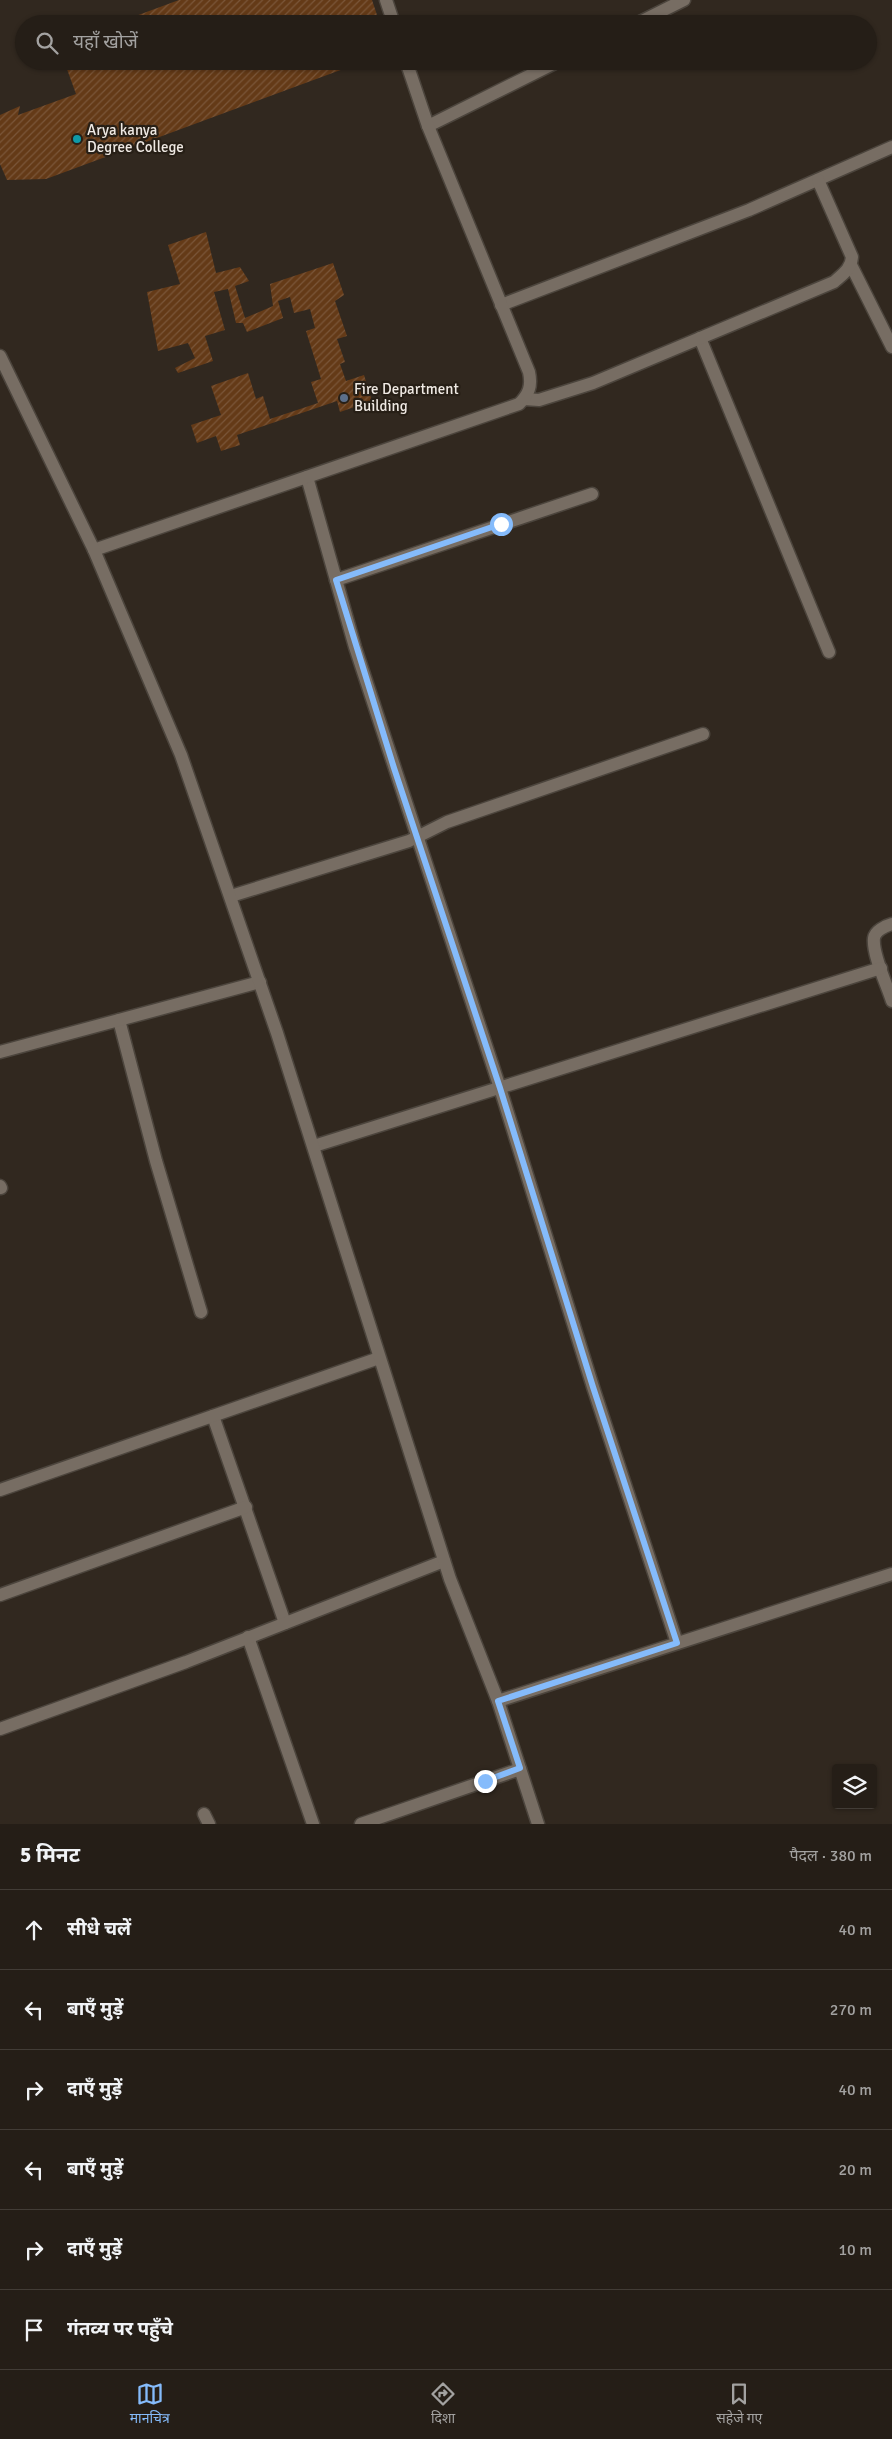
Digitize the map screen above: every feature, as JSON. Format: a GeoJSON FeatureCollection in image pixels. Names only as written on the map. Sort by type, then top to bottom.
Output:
{"type":"FeatureCollection","features":[{"type":"Feature","properties":{"kind":"street"},"geometry":{"type":"LineString","coordinates":[[386,0],[391,15]]}},
{"type":"Feature","properties":{"kind":"street"},"geometry":{"type":"LineString","coordinates":[[654,15],[684,0]]}},
{"type":"Feature","properties":{"kind":"street"},"geometry":{"type":"LineString","coordinates":[[94,550],[519,404],[524,399],[531,384],[529,372],[428,126],[409,70]]}},
{"type":"Feature","properties":{"kind":"street"},"geometry":{"type":"LineString","coordinates":[[428,126],[541,70]]}},
{"type":"Feature","properties":{"kind":"street"},"geometry":{"type":"LineString","coordinates":[[501,305],[750,210],[892,147]]}},
{"type":"Feature","properties":{"kind":"street"},"geometry":{"type":"LineString","coordinates":[[818,180],[852,257],[851,265],[892,347]]}},
{"type":"Feature","properties":{"kind":"street"},"geometry":{"type":"LineString","coordinates":[[524,399],[539,400],[557,396],[700,338],[834,282],[851,265]]}},
{"type":"Feature","properties":{"kind":"street"},"geometry":{"type":"LineString","coordinates":[[700,338],[829,652]]}},
{"type":"Feature","properties":{"kind":"street"},"geometry":{"type":"LineString","coordinates":[[0,356],[94,550],[181,755],[231,896],[314,1146],[444,1561],[498,1701],[538,1824]]}},
{"type":"Feature","properties":{"kind":"street"},"geometry":{"type":"LineString","coordinates":[[307,477],[355,647],[500,1088],[593,1387],[677,1643]]}},
{"type":"Feature","properties":{"kind":"street"},"geometry":{"type":"LineString","coordinates":[[336,580],[592,494]]}},
{"type":"Feature","properties":{"kind":"street"},"geometry":{"type":"LineString","coordinates":[[231,896],[416,837],[447,822],[702,734]]}},
{"type":"Feature","properties":{"kind":"street"},"geometry":{"type":"LineString","coordinates":[[892,924],[876,932],[874,938],[881,968],[892,1001]]}},
{"type":"Feature","properties":{"kind":"street"},"geometry":{"type":"LineString","coordinates":[[314,1146],[881,968]]}},
{"type":"Feature","properties":{"kind":"street"},"geometry":{"type":"LineString","coordinates":[[0,1052],[260,982]]}},
{"type":"Feature","properties":{"kind":"street"},"geometry":{"type":"LineString","coordinates":[[120,1020],[156,1162],[201,1312]]}},
{"type":"Feature","properties":{"kind":"street"},"geometry":{"type":"LineString","coordinates":[[0,1490],[379,1358]]}},
{"type":"Feature","properties":{"kind":"street"},"geometry":{"type":"LineString","coordinates":[[214,1416],[285,1623]]}},
{"type":"Feature","properties":{"kind":"street"},"geometry":{"type":"LineString","coordinates":[[0,1595],[246,1508]]}},
{"type":"Feature","properties":{"kind":"street"},"geometry":{"type":"LineString","coordinates":[[0,1729],[285,1623],[444,1561]]}},
{"type":"Feature","properties":{"kind":"street"},"geometry":{"type":"LineString","coordinates":[[498,1701],[892,1574]]}},
{"type":"Feature","properties":{"kind":"street"},"geometry":{"type":"LineString","coordinates":[[248,1637],[313,1824]]}},
{"type":"Feature","properties":{"kind":"street"},"geometry":{"type":"LineString","coordinates":[[361,1824],[520,1768]]}},
{"type":"Feature","properties":{"kind":"building"},"geometry":{"type":"Polygon","coordinates":[[[179,0],[372,0],[377,15],[138,15],[179,0]]]}},
{"type":"Feature","properties":{"kind":"building","name":"Arya kanya Degree College"},"geometry":{"type":"Polygon","coordinates":[[[67,70],[341,70],[46,179],[7,180],[0,164],[0,115],[20,106],[18,115],[76,94],[67,70]]]}},
{"type":"Feature","properties":{"kind":"building"},"geometry":{"type":"Polygon","coordinates":[[[206,232],[216,273],[240,267],[249,281],[235,286],[245,318],[273,306],[270,284],[333,263],[344,295],[335,301],[347,336],[337,339],[345,362],[340,364],[346,381],[364,375],[372,401],[340,412],[337,401],[237,435],[240,445],[221,451],[216,436],[197,443],[191,425],[221,415],[211,386],[248,373],[256,399],[263,396],[270,419],[318,403],[311,382],[321,379],[306,331],[315,328],[310,309],[294,313],[290,297],[278,301],[283,318],[247,332],[243,323],[236,323],[228,289],[214,292],[225,330],[205,336],[213,361],[178,373],[175,368],[195,358],[188,343],[158,351],[147,292],[180,284],[168,245],[206,232]]]}},
{"type":"Feature","properties":{"kind":"place","name":"Arya kanya Degree College"},"geometry":{"type":"Point","coordinates":[77,139]}},
{"type":"Feature","properties":{"kind":"place","name":"Fire Department Building"},"geometry":{"type":"Point","coordinates":[344,398]}},
{"type":"Feature","properties":{"kind":"route"},"geometry":{"type":"LineString","coordinates":[[485,1781],[520,1768],[498,1701],[677,1643],[593,1387],[500,1088],[355,647],[336,580],[501,524]]}}]}
